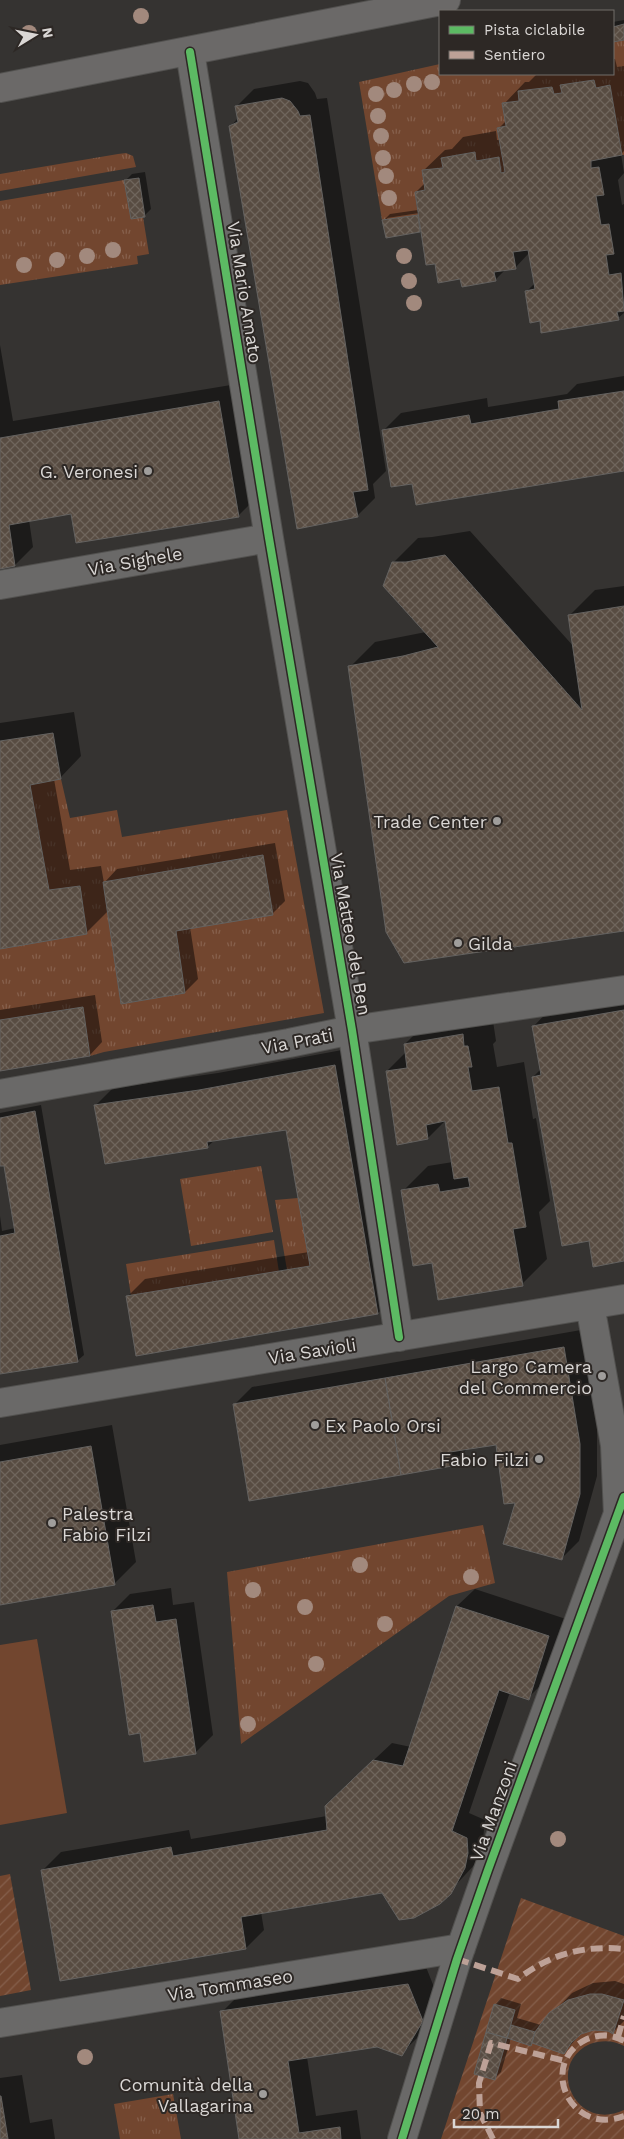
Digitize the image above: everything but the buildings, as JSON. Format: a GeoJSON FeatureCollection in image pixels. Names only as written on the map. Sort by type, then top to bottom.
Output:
{"type":"FeatureCollection","features":[{"type":"Feature","properties":{"kind":"main road"},"geometry":{"type":"LineString","coordinates":[[0,88],[446,0]]}},
{"type":"Feature","properties":{"kind":"street","name":"Via Mario Amato"},"geometry":{"type":"LineString","coordinates":[[190,52],[269,538]]}},
{"type":"Feature","properties":{"kind":"street","name":"Via Sighele"},"geometry":{"type":"LineString","coordinates":[[0,585],[269,538]]}},
{"type":"Feature","properties":{"kind":"street","name":"Via Matteo del Ben"},"geometry":{"type":"LineString","coordinates":[[269,538],[352,1030],[399,1337]]}},
{"type":"Feature","properties":{"kind":"street","name":"Via Prati"},"geometry":{"type":"LineString","coordinates":[[0,1094],[289,1043],[352,1030],[624,990]]}},
{"type":"Feature","properties":{"kind":"street","name":"Via Savioli"},"geometry":{"type":"LineString","coordinates":[[0,1403],[624,1299]]}},
{"type":"Feature","properties":{"kind":"street","name":"Via Manzoni"},"geometry":{"type":"LineString","coordinates":[[402,2139],[461,1948],[621,1506],[615,1445],[590,1305]]}},
{"type":"Feature","properties":{"kind":"street","name":"Via Tommaseo"},"geometry":{"type":"LineString","coordinates":[[0,2023],[461,1948]]}},
{"type":"Feature","properties":{"kind":"green space"},"geometry":{"type":"Polygon","coordinates":[[[624,40],[624,155],[622,155],[610,85],[596,88],[594,80],[561,85],[562,93],[554,94],[552,87],[518,91],[519,101],[502,103],[506,126],[497,128],[505,172],[501,173],[499,157],[476,161],[474,152],[441,158],[443,168],[422,171],[425,190],[415,192],[418,215],[382,220],[359,82],[439,64],[439,75],[614,75],[614,42],[624,40]]]}},
{"type":"Feature","properties":{"kind":"green space"},"geometry":{"type":"Polygon","coordinates":[[[126,153],[133,156],[136,167],[0,191],[0,174],[126,153]]]}},
{"type":"Feature","properties":{"kind":"green space"},"geometry":{"type":"Polygon","coordinates":[[[124,180],[131,219],[143,217],[149,254],[137,256],[138,264],[0,285],[0,201],[124,180]]]}},
{"type":"Feature","properties":{"kind":"green space"},"geometry":{"type":"Polygon","coordinates":[[[61,779],[70,818],[117,810],[122,837],[287,810],[324,1013],[90,1056],[82,1007],[0,1020],[0,949],[87,934],[80,886],[49,890],[30,785],[61,779]],[[263,855],[103,882],[121,1004],[185,993],[176,931],[263,855]]]}},
{"type":"Feature","properties":{"kind":"green space"},"geometry":{"type":"Polygon","coordinates":[[[261,1166],[273,1232],[191,1246],[180,1179],[261,1166]]]}},
{"type":"Feature","properties":{"kind":"green space"},"geometry":{"type":"Polygon","coordinates":[[[298,1198],[310,1266],[287,1270],[275,1200],[298,1198]]]}},
{"type":"Feature","properties":{"kind":"green space"},"geometry":{"type":"Polygon","coordinates":[[[274,1240],[279,1272],[131,1296],[126,1264],[274,1240]]]}},
{"type":"Feature","properties":{"kind":"green space"},"geometry":{"type":"Polygon","coordinates":[[[483,1525],[495,1583],[449,1596],[241,1744],[227,1572],[483,1525]]]}},
{"type":"Feature","properties":{"kind":"green space"},"geometry":{"type":"Polygon","coordinates":[[[37,1639],[67,1813],[0,1825],[0,1645],[37,1639]]]}},
{"type":"Feature","properties":{"kind":"green space"},"geometry":{"type":"Polygon","coordinates":[[[10,1874],[31,1990],[0,1996],[0,1876],[10,1874]]]}},
{"type":"Feature","properties":{"kind":"green space"},"geometry":{"type":"Polygon","coordinates":[[[521,1898],[624,1936],[624,2046],[607,2041],[590,2044],[577,2054],[569,2066],[568,2080],[572,2093],[580,2104],[592,2112],[607,2115],[624,2110],[624,2139],[441,2139],[521,1898]]]}},
{"type":"Feature","properties":{"kind":"green space"},"geometry":{"type":"Polygon","coordinates":[[[173,2094],[181,2139],[120,2139],[114,2104],[173,2094]]]}},
{"type":"Feature","properties":{"kind":"marked path"},"geometry":{"type":"LineString","coordinates":[[457,1959],[518,1979],[542,1963],[568,1953],[595,1948],[624,1949]]}},
{"type":"Feature","properties":{"kind":"marked path"},"geometry":{"type":"LineString","coordinates":[[618,2037],[624,2016]]}},
{"type":"Feature","properties":{"kind":"marked path"},"geometry":{"type":"LineString","coordinates":[[624,2041],[606,2036],[596,2036],[587,2039],[572,2050],[564,2064],[562,2079],[566,2094],[575,2107],[588,2116],[605,2120],[624,2116]]}},
{"type":"Feature","properties":{"kind":"marked path"},"geometry":{"type":"LineString","coordinates":[[493,2139],[480,2113],[479,2083],[491,2043],[565,2061]]}},
{"type":"Feature","properties":{"kind":"cycle path"},"geometry":{"type":"LineString","coordinates":[[190,52],[352,1030],[399,1337]]}},
{"type":"Feature","properties":{"kind":"cycle path"},"geometry":{"type":"LineString","coordinates":[[402,2139],[457,1959],[624,1497]]}},
{"type":"Feature","properties":{"kind":"place","name":"G. Veronesi"},"geometry":{"type":"Point","coordinates":[148,471]}},
{"type":"Feature","properties":{"kind":"place","name":"Trade Center"},"geometry":{"type":"Point","coordinates":[497,821]}},
{"type":"Feature","properties":{"kind":"place","name":"Gilda"},"geometry":{"type":"Point","coordinates":[458,943]}},
{"type":"Feature","properties":{"kind":"place","name":"Largo Camera del Commercio"},"geometry":{"type":"Point","coordinates":[602,1376]}},
{"type":"Feature","properties":{"kind":"place","name":"Ex Paolo Orsi"},"geometry":{"type":"Point","coordinates":[315,1425]}},
{"type":"Feature","properties":{"kind":"place","name":"Fabio Filzi"},"geometry":{"type":"Point","coordinates":[539,1459]}},
{"type":"Feature","properties":{"kind":"place","name":"Palestra Fabio Filzi"},"geometry":{"type":"Point","coordinates":[52,1523]}},
{"type":"Feature","properties":{"kind":"place","name":"Comunità della Vallagarina"},"geometry":{"type":"Point","coordinates":[263,2094]}}]}
